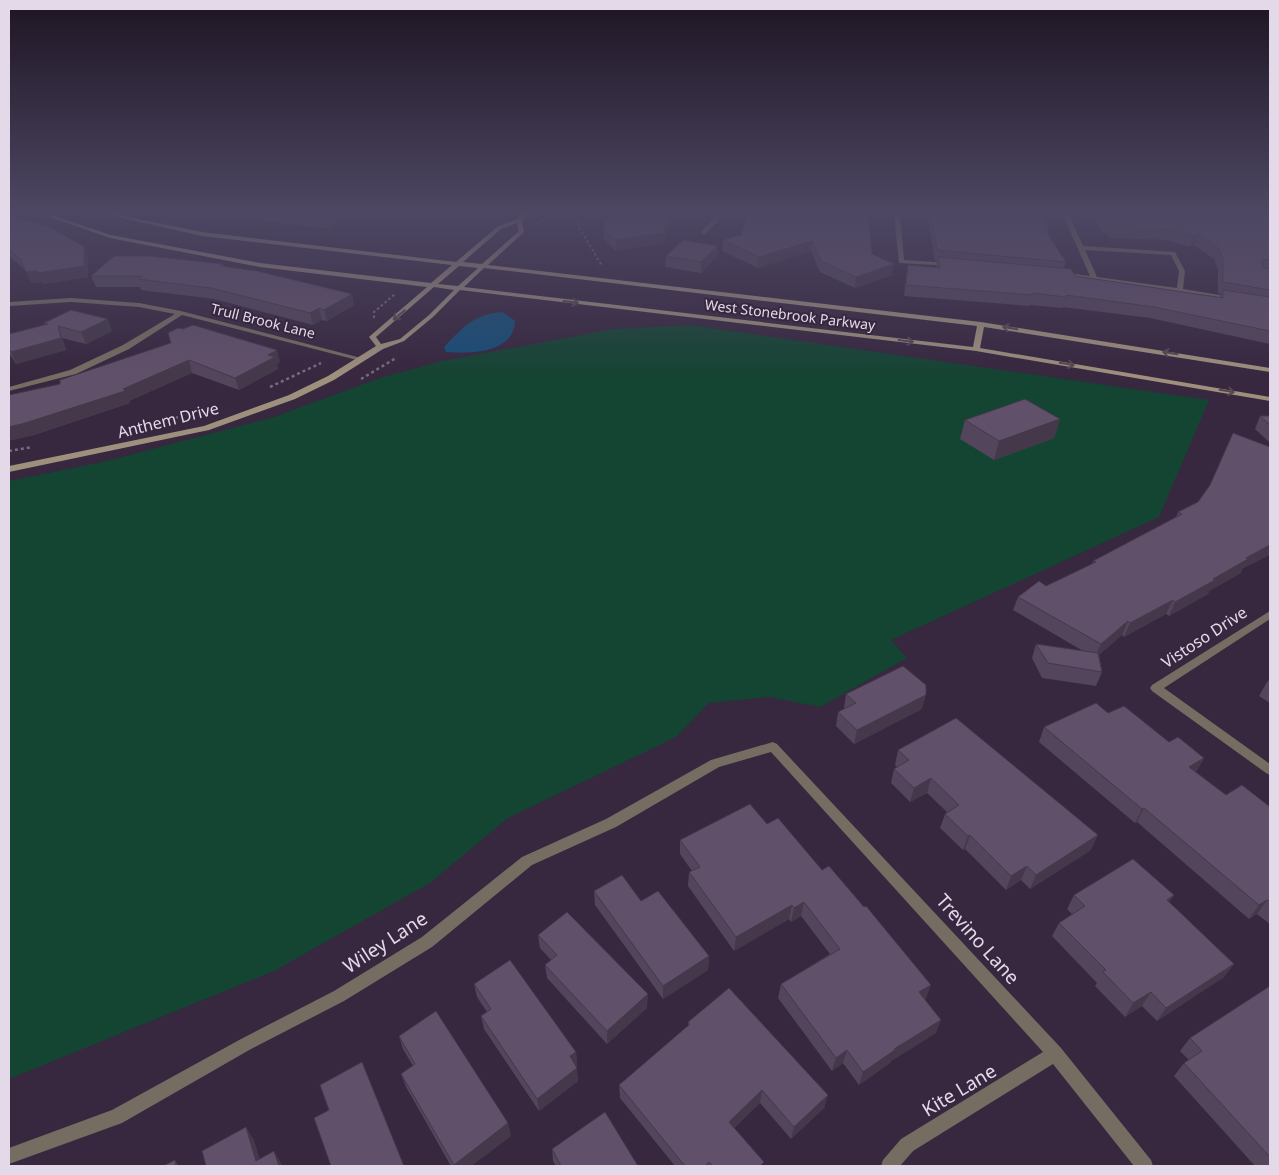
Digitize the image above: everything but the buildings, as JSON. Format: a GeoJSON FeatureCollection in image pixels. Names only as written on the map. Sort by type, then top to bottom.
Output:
{"type":"FeatureCollection","features":[{"type":"Feature","properties":{"kind":"street","name":"West Stonebrook Parkway"},"geometry":{"type":"LineString","coordinates":[[283,268],[976,349],[1270,399]]}},
{"type":"Feature","properties":{"kind":"street"},"geometry":{"type":"LineString","coordinates":[[380,347],[372,337],[454,268]]}},
{"type":"Feature","properties":{"kind":"street","name":"Anthem Drive"},"geometry":{"type":"LineString","coordinates":[[9,469],[206,428],[292,398],[380,347],[402,340],[431,316],[481,268]]}},
{"type":"Feature","properties":{"kind":"street","name":"West Stonebrook Parkway"},"geometry":{"type":"LineString","coordinates":[[499,268],[981,324],[1270,370]]}},
{"type":"Feature","properties":{"kind":"street"},"geometry":{"type":"LineString","coordinates":[[1090,268],[1094,278]]}},
{"type":"Feature","properties":{"kind":"street"},"geometry":{"type":"LineString","coordinates":[[1180,268],[1182,271],[1180,290]]}},
{"type":"Feature","properties":{"kind":"street"},"geometry":{"type":"LineString","coordinates":[[1050,273],[1236,299]]}},
{"type":"Feature","properties":{"kind":"street","name":"Trull Brook Lane"},"geometry":{"type":"LineString","coordinates":[[9,304],[70,300],[139,305],[181,313],[361,359]]}},
{"type":"Feature","properties":{"kind":"street"},"geometry":{"type":"LineString","coordinates":[[9,389],[73,372],[126,347],[181,313]]}},
{"type":"Feature","properties":{"kind":"street"},"geometry":{"type":"LineString","coordinates":[[976,349],[981,324]]}},
{"type":"Feature","properties":{"kind":"street","name":"Vistoso Drive"},"geometry":{"type":"LineString","coordinates":[[1270,614],[1156,688],[1270,770]]}},
{"type":"Feature","properties":{"kind":"street","name":"Trevino Lane"},"geometry":{"type":"LineString","coordinates":[[773,747],[879,860],[1055,1054],[1145,1166]]}},
{"type":"Feature","properties":{"kind":"street","name":"Wiley Lane"},"geometry":{"type":"LineString","coordinates":[[9,1156],[116,1117],[246,1044],[339,996],[427,942],[526,861],[611,823],[715,763],[773,747]]}},
{"type":"Feature","properties":{"kind":"street","name":"Kite Lane"},"geometry":{"type":"LineString","coordinates":[[889,1166],[907,1145],[1055,1054]]}},
{"type":"Feature","properties":{"kind":"path"},"geometry":{"type":"LineString","coordinates":[[356,382],[397,357]]}},
{"type":"Feature","properties":{"kind":"path"},"geometry":{"type":"LineString","coordinates":[[269,388],[328,360]]}},
{"type":"Feature","properties":{"kind":"path"},"geometry":{"type":"LineString","coordinates":[[172,418],[218,407]]}},
{"type":"Feature","properties":{"kind":"path"},"geometry":{"type":"LineString","coordinates":[[9,451],[34,447]]}},
{"type":"Feature","properties":{"kind":"green space"},"geometry":{"type":"Polygon","coordinates":[[[690,325],[1209,400],[1159,517],[891,640],[907,658],[820,707],[769,697],[709,703],[676,737],[508,818],[430,883],[274,971],[9,1079],[9,481],[107,461],[274,417],[380,378],[442,361],[614,329],[690,325]]]}},
{"type":"Feature","properties":{"kind":"water"},"geometry":{"type":"Polygon","coordinates":[[[503,312],[515,321],[513,332],[507,340],[490,349],[479,352],[446,352],[444,347],[470,323],[493,313],[503,312]]]}}]}
